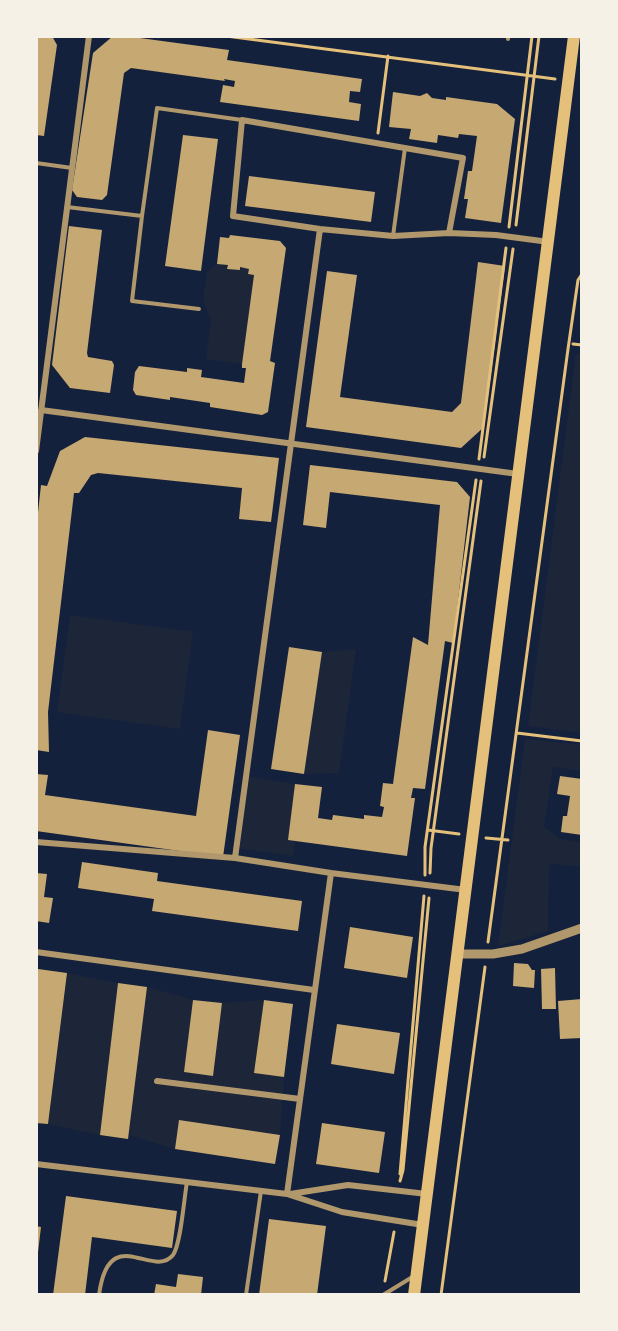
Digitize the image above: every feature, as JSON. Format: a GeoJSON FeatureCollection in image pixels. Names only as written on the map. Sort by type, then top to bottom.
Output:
{"type":"FeatureCollection","features":[{"type":"Feature","properties":{"kind":"main road"},"geometry":{"type":"LineString","coordinates":[[414,1295],[574,36]]}},
{"type":"Feature","properties":{"kind":"street"},"geometry":{"type":"LineString","coordinates":[[36,452],[89,36]]}},
{"type":"Feature","properties":{"kind":"street"},"geometry":{"type":"LineString","coordinates":[[449,233],[463,158],[242,120],[233,216],[320,229],[393,236],[449,233],[549,242]]}},
{"type":"Feature","properties":{"kind":"street"},"geometry":{"type":"LineString","coordinates":[[235,858],[320,229]]}},
{"type":"Feature","properties":{"kind":"street"},"geometry":{"type":"LineString","coordinates":[[41,410],[518,474]]}},
{"type":"Feature","properties":{"kind":"street"},"geometry":{"type":"LineString","coordinates":[[36,842],[235,858],[466,890]]}},
{"type":"Feature","properties":{"kind":"street"},"geometry":{"type":"LineString","coordinates":[[287,1194],[331,873]]}},
{"type":"Feature","properties":{"kind":"street"},"geometry":{"type":"LineString","coordinates":[[458,954],[487,954],[522,949],[582,928]]}},
{"type":"Feature","properties":{"kind":"street"},"geometry":{"type":"LineString","coordinates":[[36,952],[314,990]]}},
{"type":"Feature","properties":{"kind":"street"},"geometry":{"type":"LineString","coordinates":[[157,1081],[300,1099]]}},
{"type":"Feature","properties":{"kind":"street"},"geometry":{"type":"LineString","coordinates":[[36,1164],[287,1194],[342,1212],[423,1225]]}},
{"type":"Feature","properties":{"kind":"street"},"geometry":{"type":"LineString","coordinates":[[287,1194],[348,1185],[427,1194]]}},
{"type":"Feature","properties":{"kind":"lane"},"geometry":{"type":"LineString","coordinates":[[198,309],[132,301],[158,108],[242,120]]}},
{"type":"Feature","properties":{"kind":"lane"},"geometry":{"type":"LineString","coordinates":[[393,236],[405,148]]}},
{"type":"Feature","properties":{"kind":"lane"},"geometry":{"type":"LineString","coordinates":[[36,162],[72,168]]}},
{"type":"Feature","properties":{"kind":"lane"},"geometry":{"type":"LineString","coordinates":[[67,207],[142,216]]}},
{"type":"Feature","properties":{"kind":"lane"},"geometry":{"type":"LineString","coordinates":[[99,1295],[102,1275],[108,1264],[116,1258],[124,1256],[161,1261],[172,1257],[177,1247],[187,1182]]}},
{"type":"Feature","properties":{"kind":"lane"},"geometry":{"type":"LineString","coordinates":[[246,1295],[261,1191]]}},
{"type":"Feature","properties":{"kind":"lane"},"geometry":{"type":"LineString","coordinates":[[383,1295],[417,1274]]}},
{"type":"Feature","properties":{"kind":"path"},"geometry":{"type":"LineString","coordinates":[[226,36],[529,74]]}},
{"type":"Feature","properties":{"kind":"path"},"geometry":{"type":"LineString","coordinates":[[511,237],[532,36]]}},
{"type":"Feature","properties":{"kind":"path"},"geometry":{"type":"LineString","coordinates":[[399,1191],[401,1175],[399,1169],[428,885],[425,848],[539,36]]}},
{"type":"Feature","properties":{"kind":"path"},"geometry":{"type":"LineString","coordinates":[[377,143],[388,57]]}},
{"type":"Feature","properties":{"kind":"path"},"geometry":{"type":"LineString","coordinates":[[441,1295],[568,349],[578,280],[582,274]]}},
{"type":"Feature","properties":{"kind":"path"},"geometry":{"type":"LineString","coordinates":[[573,344],[582,345]]}},
{"type":"Feature","properties":{"kind":"path"},"geometry":{"type":"LineString","coordinates":[[517,733],[582,741]]}},
{"type":"Feature","properties":{"kind":"path"},"geometry":{"type":"LineString","coordinates":[[383,1295],[395,1221]]}},
{"type":"Feature","properties":{"kind":"shaded area"},"geometry":{"type":"Polygon","coordinates":[[[217,264],[228,265],[228,269],[240,270],[240,267],[249,269],[254,275],[242,364],[206,359],[211,320],[203,300],[207,272],[217,264]]]}},
{"type":"Feature","properties":{"kind":"shaded area"},"geometry":{"type":"Polygon","coordinates":[[[576,353],[582,354],[582,733],[528,726],[576,353]]]}},
{"type":"Feature","properties":{"kind":"shaded area"},"geometry":{"type":"Polygon","coordinates":[[[70,615],[193,632],[180,729],[57,712],[70,615]]]}},
{"type":"Feature","properties":{"kind":"shaded area"},"geometry":{"type":"Polygon","coordinates":[[[356,649],[339,773],[304,774],[322,652],[356,649]]]}},
{"type":"Feature","properties":{"kind":"shaded area"},"geometry":{"type":"Polygon","coordinates":[[[525,739],[582,745],[582,771],[553,767],[544,827],[560,839],[582,842],[582,867],[549,863],[548,931],[498,946],[525,739]]]}},
{"type":"Feature","properties":{"kind":"shaded area"},"geometry":{"type":"Polygon","coordinates":[[[246,776],[295,784],[288,840],[295,841],[293,856],[236,848],[246,776]]]}},
{"type":"Feature","properties":{"kind":"shaded area"},"geometry":{"type":"Polygon","coordinates":[[[67,973],[118,983],[100,1135],[48,1124],[67,973]]]}},
{"type":"Feature","properties":{"kind":"shaded area"},"geometry":{"type":"Polygon","coordinates":[[[147,987],[193,1000],[184,1072],[212,1076],[222,1003],[264,1000],[255,1073],[284,1077],[280,1135],[175,1149],[129,1135],[147,987]]]}},
{"type":"Feature","properties":{"kind":"building"},"geometry":{"type":"Polygon","coordinates":[[[36,36],[52,36],[57,45],[44,136],[36,135],[36,36]]]}},
{"type":"Feature","properties":{"kind":"building"},"geometry":{"type":"Polygon","coordinates":[[[113,36],[229,50],[227,60],[362,79],[360,92],[350,91],[349,102],[361,104],[359,121],[220,102],[223,85],[234,87],[235,81],[131,68],[124,73],[107,195],[102,200],[77,197],[72,190],[93,53],[113,36]]]}},
{"type":"Feature","properties":{"kind":"building"},"geometry":{"type":"Polygon","coordinates":[[[393,92],[420,96],[427,93],[432,98],[446,100],[446,97],[497,104],[515,119],[501,223],[465,218],[468,199],[464,199],[468,171],[472,171],[477,136],[459,134],[458,138],[438,135],[437,143],[409,139],[411,129],[389,127],[393,92]]]}},
{"type":"Feature","properties":{"kind":"building"},"geometry":{"type":"Polygon","coordinates":[[[183,135],[218,139],[201,271],[165,266],[183,135]]]}},
{"type":"Feature","properties":{"kind":"building"},"geometry":{"type":"Polygon","coordinates":[[[249,176],[375,192],[371,222],[245,206],[249,176]]]}},
{"type":"Feature","properties":{"kind":"building"},"geometry":{"type":"Polygon","coordinates":[[[69,226],[102,230],[87,353],[88,357],[112,361],[114,365],[110,393],[70,388],[52,365],[69,226]]]}},
{"type":"Feature","properties":{"kind":"building"},"geometry":{"type":"Polygon","coordinates":[[[230,235],[280,241],[286,248],[270,361],[275,363],[268,412],[262,415],[210,407],[210,403],[136,395],[133,390],[135,372],[139,366],[187,372],[187,368],[202,370],[201,377],[244,383],[246,368],[242,368],[242,364],[254,275],[248,274],[249,269],[240,267],[240,270],[227,269],[228,265],[217,264],[220,237],[229,238],[230,235]]]}},
{"type":"Feature","properties":{"kind":"building"},"geometry":{"type":"Polygon","coordinates":[[[478,262],[505,266],[484,427],[461,448],[306,427],[327,271],[357,275],[340,397],[452,412],[461,403],[478,262]]]}},
{"type":"Feature","properties":{"kind":"building"},"geometry":{"type":"Polygon","coordinates":[[[85,437],[279,458],[271,522],[239,519],[242,488],[98,473],[91,475],[79,493],[74,493],[48,712],[49,752],[36,750],[36,531],[41,485],[47,486],[60,451],[85,437]]]}},
{"type":"Feature","properties":{"kind":"building"},"geometry":{"type":"Polygon","coordinates":[[[310,465],[457,482],[470,497],[453,643],[445,641],[425,789],[413,788],[411,798],[415,798],[407,856],[288,840],[295,784],[322,787],[318,818],[332,820],[333,815],[364,819],[364,815],[382,817],[384,807],[380,806],[383,783],[393,784],[413,637],[428,645],[440,505],[330,492],[326,528],[303,525],[310,465]]]}},
{"type":"Feature","properties":{"kind":"building"},"geometry":{"type":"Polygon","coordinates":[[[289,647],[322,652],[304,774],[271,769],[289,647]]]}},
{"type":"Feature","properties":{"kind":"building"},"geometry":{"type":"Polygon","coordinates":[[[208,730],[240,735],[223,857],[36,831],[36,774],[48,775],[45,795],[196,816],[208,730]]]}},
{"type":"Feature","properties":{"kind":"building"},"geometry":{"type":"Polygon","coordinates":[[[560,776],[582,779],[582,835],[561,832],[563,816],[567,816],[570,796],[557,794],[560,776]]]}},
{"type":"Feature","properties":{"kind":"building"},"geometry":{"type":"Polygon","coordinates":[[[82,862],[158,873],[157,881],[302,901],[298,931],[152,911],[154,899],[78,888],[82,862]]]}},
{"type":"Feature","properties":{"kind":"building"},"geometry":{"type":"Polygon","coordinates":[[[36,873],[47,874],[44,897],[53,898],[49,923],[36,921],[36,873]]]}},
{"type":"Feature","properties":{"kind":"building"},"geometry":{"type":"Polygon","coordinates":[[[350,927],[413,937],[407,978],[344,968],[350,927]]]}},
{"type":"Feature","properties":{"kind":"building"},"geometry":{"type":"Polygon","coordinates":[[[514,963],[528,964],[532,970],[535,970],[534,988],[513,986],[514,963]]]}},
{"type":"Feature","properties":{"kind":"building"},"geometry":{"type":"Polygon","coordinates":[[[555,968],[556,1009],[542,1009],[541,969],[555,968]]]}},
{"type":"Feature","properties":{"kind":"building"},"geometry":{"type":"Polygon","coordinates":[[[38,969],[67,973],[48,1124],[36,1123],[38,969]]]}},
{"type":"Feature","properties":{"kind":"building"},"geometry":{"type":"Polygon","coordinates":[[[118,983],[147,987],[128,1139],[100,1135],[118,983]]]}},
{"type":"Feature","properties":{"kind":"building"},"geometry":{"type":"Polygon","coordinates":[[[582,999],[582,1038],[560,1039],[558,1001],[582,999]]]}},
{"type":"Feature","properties":{"kind":"building"},"geometry":{"type":"Polygon","coordinates":[[[193,1000],[222,1003],[213,1076],[184,1072],[193,1000]]]}},
{"type":"Feature","properties":{"kind":"building"},"geometry":{"type":"Polygon","coordinates":[[[264,1000],[293,1004],[284,1077],[254,1073],[264,1000]]]}},
{"type":"Feature","properties":{"kind":"building"},"geometry":{"type":"Polygon","coordinates":[[[337,1024],[400,1033],[394,1074],[331,1064],[337,1024]]]}},
{"type":"Feature","properties":{"kind":"building"},"geometry":{"type":"Polygon","coordinates":[[[179,1120],[280,1135],[275,1164],[175,1149],[179,1120]]]}},
{"type":"Feature","properties":{"kind":"building"},"geometry":{"type":"Polygon","coordinates":[[[322,1123],[385,1132],[379,1173],[316,1164],[322,1123]]]}},
{"type":"Feature","properties":{"kind":"building"},"geometry":{"type":"Polygon","coordinates":[[[66,1196],[177,1211],[172,1248],[92,1237],[85,1295],[53,1295],[66,1196]]]}},
{"type":"Feature","properties":{"kind":"building"},"geometry":{"type":"Polygon","coordinates":[[[269,1219],[326,1226],[317,1295],[259,1295],[269,1219]]]}},
{"type":"Feature","properties":{"kind":"building"},"geometry":{"type":"Polygon","coordinates":[[[36,1226],[41,1227],[37,1261],[36,1261],[36,1226]]]}},
{"type":"Feature","properties":{"kind":"building"},"geometry":{"type":"Polygon","coordinates":[[[178,1274],[203,1277],[201,1295],[154,1295],[156,1284],[176,1287],[178,1274]]]}}]}
